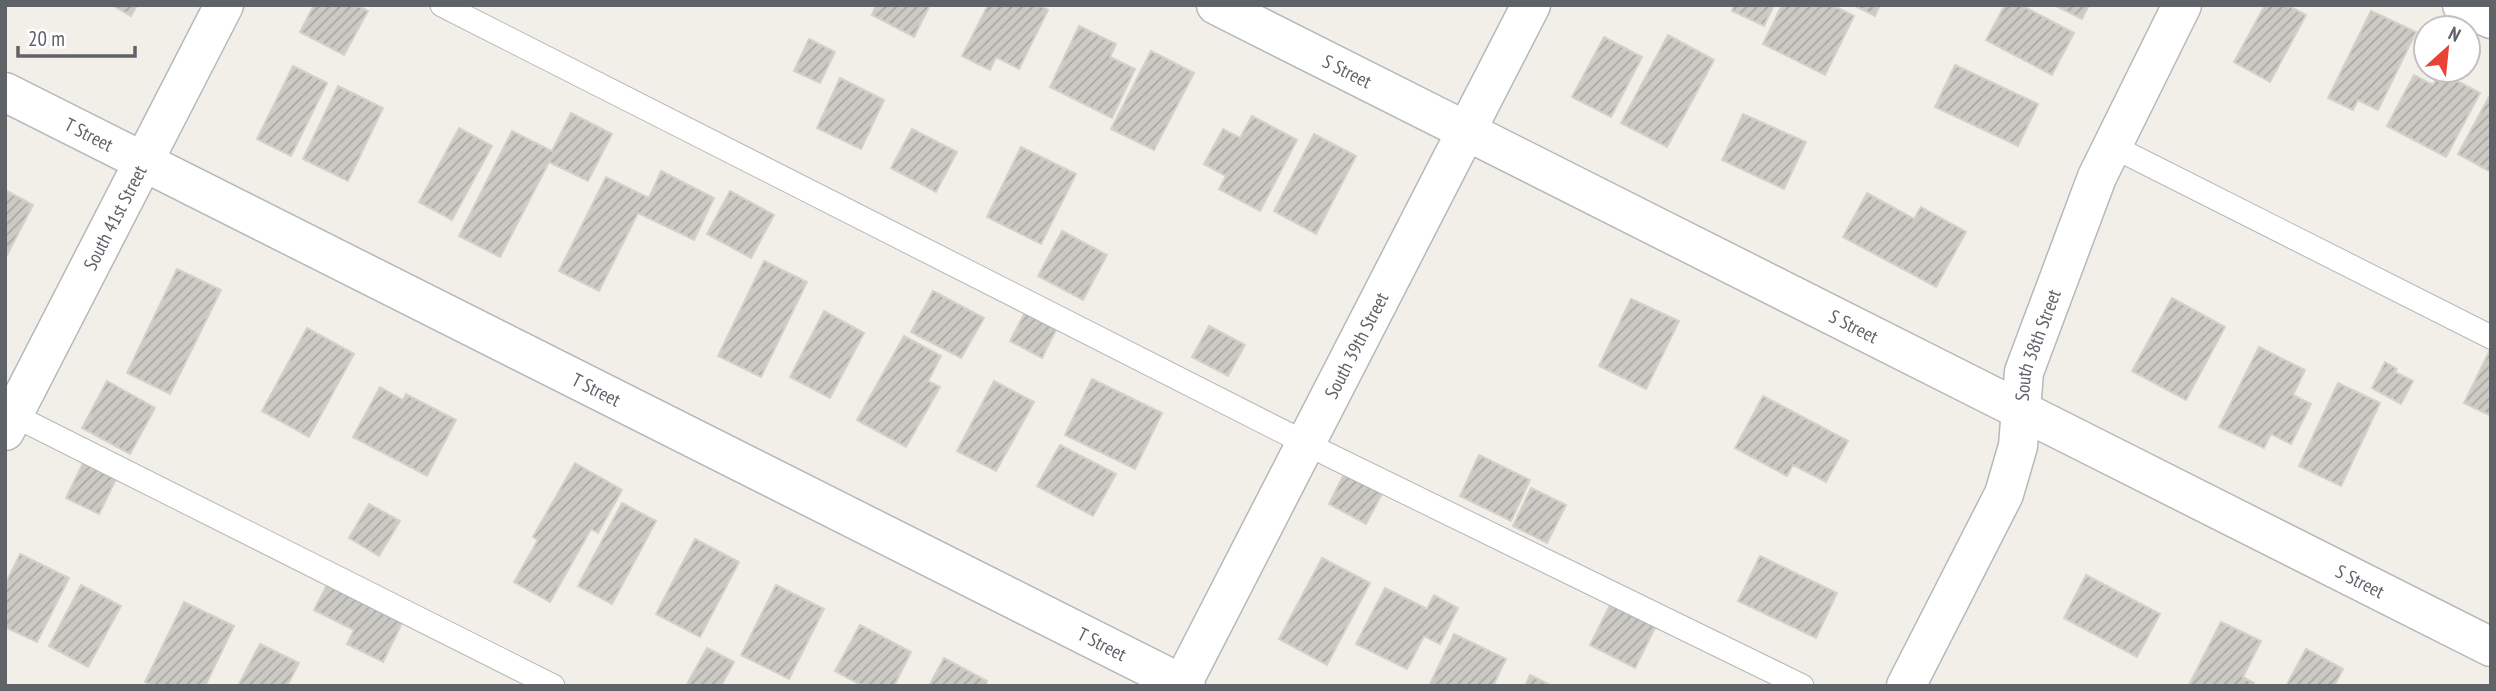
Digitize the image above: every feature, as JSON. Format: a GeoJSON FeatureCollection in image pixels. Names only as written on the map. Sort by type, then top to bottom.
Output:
{"type":"FeatureCollection","features":[{"type":"Feature","properties":{"kind":"street","name":"South 41st Street"},"geometry":{"type":"LineString","coordinates":[[8,419],[224,5]]}},
{"type":"Feature","properties":{"kind":"street","name":"S Street"},"geometry":{"type":"LineString","coordinates":[[1216,5],[2491,648]]}},
{"type":"Feature","properties":{"kind":"street","name":"South 39th Street"},"geometry":{"type":"LineString","coordinates":[[1183,685],[1531,5]]}},
{"type":"Feature","properties":{"kind":"street","name":"South 38th Street"},"geometry":{"type":"LineString","coordinates":[[1906,686],[2004,495],[2018,446],[2024,372],[2097,177],[2182,5]]}},
{"type":"Feature","properties":{"kind":"street"},"geometry":{"type":"LineString","coordinates":[[2462,5],[2491,19]]}},
{"type":"Feature","properties":{"kind":"street","name":"T Street"},"geometry":{"type":"LineString","coordinates":[[5,92],[1183,685]]}},
{"type":"Feature","properties":{"kind":"lane"},"geometry":{"type":"LineString","coordinates":[[442,5],[1306,443],[1801,686]]}},
{"type":"Feature","properties":{"kind":"lane"},"geometry":{"type":"LineString","coordinates":[[2112,146],[2491,337]]}},
{"type":"Feature","properties":{"kind":"lane"},"geometry":{"type":"LineString","coordinates":[[8,419],[553,686]]}},
{"type":"Feature","properties":{"kind":"building"},"geometry":{"type":"Polygon","coordinates":[[[112,5],[137,5],[131,16],[112,5]]]}},
{"type":"Feature","properties":{"kind":"building"},"geometry":{"type":"Polygon","coordinates":[[[314,5],[356,5],[368,11],[344,55],[300,32],[314,5]]]}},
{"type":"Feature","properties":{"kind":"building"},"geometry":{"type":"Polygon","coordinates":[[[876,5],[930,5],[914,37],[872,15],[876,5]]]}},
{"type":"Feature","properties":{"kind":"building"},"geometry":{"type":"Polygon","coordinates":[[[988,5],[1039,5],[1048,10],[1019,69],[996,57],[990,70],[962,56],[988,5]]]}},
{"type":"Feature","properties":{"kind":"building"},"geometry":{"type":"Polygon","coordinates":[[[1734,5],[1774,5],[1764,26],[1732,11],[1734,5]]]}},
{"type":"Feature","properties":{"kind":"building"},"geometry":{"type":"Polygon","coordinates":[[[1782,5],[1832,5],[1854,16],[1825,75],[1763,44],[1782,5]]]}},
{"type":"Feature","properties":{"kind":"building"},"geometry":{"type":"Polygon","coordinates":[[[1853,5],[1880,5],[1875,16],[1853,5]]]}},
{"type":"Feature","properties":{"kind":"building"},"geometry":{"type":"Polygon","coordinates":[[[2005,5],[2021,5],[2074,33],[2052,75],[1986,40],[2005,5]]]}},
{"type":"Feature","properties":{"kind":"building"},"geometry":{"type":"Polygon","coordinates":[[[2054,5],[2089,5],[2082,19],[2054,5]]]}},
{"type":"Feature","properties":{"kind":"building"},"geometry":{"type":"Polygon","coordinates":[[[2265,5],[2287,5],[2306,15],[2270,82],[2234,62],[2265,5]]]}},
{"type":"Feature","properties":{"kind":"building"},"geometry":{"type":"Polygon","coordinates":[[[2371,11],[2412,30],[2412,40],[2378,110],[2358,100],[2353,110],[2328,98],[2371,11]]]}},
{"type":"Feature","properties":{"kind":"building"},"geometry":{"type":"Polygon","coordinates":[[[1079,26],[1116,44],[1110,57],[1135,69],[1112,118],[1050,87],[1079,26]]]}},
{"type":"Feature","properties":{"kind":"building"},"geometry":{"type":"Polygon","coordinates":[[[1668,35],[1714,60],[1667,147],[1621,123],[1668,35]]]}},
{"type":"Feature","properties":{"kind":"building"},"geometry":{"type":"Polygon","coordinates":[[[1604,37],[1642,57],[1611,117],[1572,97],[1604,37]]]}},
{"type":"Feature","properties":{"kind":"building"},"geometry":{"type":"Polygon","coordinates":[[[809,39],[835,52],[820,83],[794,71],[809,39]]]}},
{"type":"Feature","properties":{"kind":"building"},"geometry":{"type":"Polygon","coordinates":[[[1151,51],[1194,73],[1154,150],[1111,129],[1151,51]]]}},
{"type":"Feature","properties":{"kind":"building"},"geometry":{"type":"Polygon","coordinates":[[[1955,65],[2038,104],[2018,146],[1935,107],[1955,65]]]}},
{"type":"Feature","properties":{"kind":"building"},"geometry":{"type":"Polygon","coordinates":[[[293,66],[327,83],[291,156],[257,139],[293,66]]]}},
{"type":"Feature","properties":{"kind":"building"},"geometry":{"type":"Polygon","coordinates":[[[840,78],[884,100],[861,149],[817,128],[840,78]]]}},
{"type":"Feature","properties":{"kind":"building"},"geometry":{"type":"Polygon","coordinates":[[[2412,79],[2412,84],[2463,84],[2480,93],[2446,157],[2387,126],[2412,79]]]}},
{"type":"Feature","properties":{"kind":"building"},"geometry":{"type":"Polygon","coordinates":[[[338,86],[383,108],[348,181],[303,159],[338,86]]]}},
{"type":"Feature","properties":{"kind":"building"},"geometry":{"type":"Polygon","coordinates":[[[2491,93],[2491,172],[2458,154],[2491,93]]]}},
{"type":"Feature","properties":{"kind":"building"},"geometry":{"type":"Polygon","coordinates":[[[571,113],[612,134],[588,181],[549,162],[500,257],[459,236],[512,131],[552,151],[571,113]]]}},
{"type":"Feature","properties":{"kind":"building"},"geometry":{"type":"Polygon","coordinates":[[[1743,114],[1806,142],[1784,189],[1722,160],[1743,114]]]}},
{"type":"Feature","properties":{"kind":"building"},"geometry":{"type":"Polygon","coordinates":[[[1252,116],[1297,140],[1260,211],[1219,189],[1226,176],[1204,164],[1223,129],[1240,138],[1252,116]]]}},
{"type":"Feature","properties":{"kind":"building"},"geometry":{"type":"Polygon","coordinates":[[[459,128],[492,146],[452,220],[419,202],[459,128]]]}},
{"type":"Feature","properties":{"kind":"building"},"geometry":{"type":"Polygon","coordinates":[[[912,129],[957,152],[936,192],[891,168],[912,129]]]}},
{"type":"Feature","properties":{"kind":"building"},"geometry":{"type":"Polygon","coordinates":[[[1314,134],[1356,156],[1316,234],[1274,211],[1314,134]]]}},
{"type":"Feature","properties":{"kind":"building"},"geometry":{"type":"Polygon","coordinates":[[[1021,147],[1076,174],[1041,244],[987,217],[1021,147]]]}},
{"type":"Feature","properties":{"kind":"building"},"geometry":{"type":"Polygon","coordinates":[[[661,171],[714,198],[694,240],[638,213],[599,291],[559,271],[606,177],[649,198],[661,171]]]}},
{"type":"Feature","properties":{"kind":"building"},"geometry":{"type":"Polygon","coordinates":[[[5,190],[33,205],[5,259],[5,190]]]}},
{"type":"Feature","properties":{"kind":"building"},"geometry":{"type":"Polygon","coordinates":[[[730,191],[774,215],[751,258],[707,234],[730,191]]]}},
{"type":"Feature","properties":{"kind":"building"},"geometry":{"type":"Polygon","coordinates":[[[1867,193],[1914,219],[1921,207],[1966,232],[1936,287],[1843,237],[1867,193]]]}},
{"type":"Feature","properties":{"kind":"building"},"geometry":{"type":"Polygon","coordinates":[[[1062,231],[1107,255],[1083,300],[1038,276],[1062,231]]]}},
{"type":"Feature","properties":{"kind":"building"},"geometry":{"type":"Polygon","coordinates":[[[764,261],[807,282],[761,377],[718,356],[764,261]]]}},
{"type":"Feature","properties":{"kind":"building"},"geometry":{"type":"Polygon","coordinates":[[[177,269],[221,290],[170,394],[127,373],[177,269]]]}},
{"type":"Feature","properties":{"kind":"building"},"geometry":{"type":"Polygon","coordinates":[[[933,291],[984,318],[961,358],[911,332],[933,291]]]}},
{"type":"Feature","properties":{"kind":"building"},"geometry":{"type":"Polygon","coordinates":[[[2172,298],[2225,327],[2186,400],[2132,371],[2172,298]]]}},
{"type":"Feature","properties":{"kind":"building"},"geometry":{"type":"Polygon","coordinates":[[[1631,299],[1679,321],[1646,389],[1599,366],[1631,299]]]}},
{"type":"Feature","properties":{"kind":"building"},"geometry":{"type":"Polygon","coordinates":[[[1028,307],[1059,324],[1042,358],[1010,341],[1028,307]]]}},
{"type":"Feature","properties":{"kind":"building"},"geometry":{"type":"Polygon","coordinates":[[[824,311],[864,333],[830,398],[790,377],[824,311]]]}},
{"type":"Feature","properties":{"kind":"building"},"geometry":{"type":"Polygon","coordinates":[[[1209,326],[1245,345],[1228,376],[1192,357],[1209,326]]]}},
{"type":"Feature","properties":{"kind":"building"},"geometry":{"type":"Polygon","coordinates":[[[307,328],[354,354],[309,437],[262,411],[307,328]]]}},
{"type":"Feature","properties":{"kind":"building"},"geometry":{"type":"Polygon","coordinates":[[[904,336],[941,356],[928,381],[940,387],[906,447],[857,420],[904,336]]]}},
{"type":"Feature","properties":{"kind":"building"},"geometry":{"type":"Polygon","coordinates":[[[2259,347],[2305,370],[2293,395],[2311,404],[2291,444],[2271,434],[2264,448],[2219,427],[2259,347]]]}},
{"type":"Feature","properties":{"kind":"building"},"geometry":{"type":"Polygon","coordinates":[[[2491,348],[2491,416],[2464,403],[2491,348]]]}},
{"type":"Feature","properties":{"kind":"building"},"geometry":{"type":"Polygon","coordinates":[[[2385,362],[2397,369],[2395,372],[2413,381],[2401,404],[2372,388],[2385,362]]]}},
{"type":"Feature","properties":{"kind":"building"},"geometry":{"type":"Polygon","coordinates":[[[1092,379],[1162,413],[1135,469],[1065,435],[1092,379]]]}},
{"type":"Feature","properties":{"kind":"building"},"geometry":{"type":"Polygon","coordinates":[[[107,381],[155,408],[130,454],[82,428],[107,381]]]}},
{"type":"Feature","properties":{"kind":"building"},"geometry":{"type":"Polygon","coordinates":[[[994,381],[1034,402],[996,471],[957,451],[994,381]]]}},
{"type":"Feature","properties":{"kind":"building"},"geometry":{"type":"Polygon","coordinates":[[[2338,383],[2380,403],[2341,486],[2299,466],[2338,383]]]}},
{"type":"Feature","properties":{"kind":"building"},"geometry":{"type":"Polygon","coordinates":[[[380,387],[403,400],[406,394],[456,420],[427,476],[353,437],[380,387]]]}},
{"type":"Feature","properties":{"kind":"building"},"geometry":{"type":"Polygon","coordinates":[[[1763,396],[1848,441],[1826,482],[1793,465],[1787,476],[1735,448],[1763,396]]]}},
{"type":"Feature","properties":{"kind":"building"},"geometry":{"type":"Polygon","coordinates":[[[1060,445],[1116,474],[1093,516],[1037,486],[1060,445]]]}},
{"type":"Feature","properties":{"kind":"building"},"geometry":{"type":"Polygon","coordinates":[[[1479,455],[1530,480],[1511,521],[1460,496],[1479,455]]]}},
{"type":"Feature","properties":{"kind":"building"},"geometry":{"type":"Polygon","coordinates":[[[85,459],[118,475],[99,514],[66,498],[85,459]]]}},
{"type":"Feature","properties":{"kind":"building"},"geometry":{"type":"Polygon","coordinates":[[[575,463],[622,490],[598,533],[591,529],[550,602],[514,582],[538,540],[533,537],[575,463]]]}},
{"type":"Feature","properties":{"kind":"building"},"geometry":{"type":"Polygon","coordinates":[[[1347,468],[1385,488],[1366,524],[1329,504],[1347,468]]]}},
{"type":"Feature","properties":{"kind":"building"},"geometry":{"type":"Polygon","coordinates":[[[1531,488],[1566,505],[1547,543],[1513,526],[1531,488]]]}},
{"type":"Feature","properties":{"kind":"building"},"geometry":{"type":"Polygon","coordinates":[[[622,503],[656,521],[612,604],[578,586],[622,503]]]}},
{"type":"Feature","properties":{"kind":"building"},"geometry":{"type":"Polygon","coordinates":[[[369,504],[400,521],[379,556],[349,538],[369,504]]]}},
{"type":"Feature","properties":{"kind":"building"},"geometry":{"type":"Polygon","coordinates":[[[695,539],[739,562],[700,637],[656,614],[695,539]]]}},
{"type":"Feature","properties":{"kind":"building"},"geometry":{"type":"Polygon","coordinates":[[[20,554],[69,578],[37,642],[5,627],[5,585],[20,554]]]}},
{"type":"Feature","properties":{"kind":"building"},"geometry":{"type":"Polygon","coordinates":[[[1760,556],[1837,593],[1816,638],[1738,601],[1760,556]]]}},
{"type":"Feature","properties":{"kind":"building"},"geometry":{"type":"Polygon","coordinates":[[[1322,558],[1370,583],[1327,665],[1279,639],[1322,558]]]}},
{"type":"Feature","properties":{"kind":"building"},"geometry":{"type":"Polygon","coordinates":[[[2086,575],[2160,614],[2137,657],[2064,618],[2086,575]]]}},
{"type":"Feature","properties":{"kind":"building"},"geometry":{"type":"Polygon","coordinates":[[[329,581],[405,617],[383,662],[347,644],[354,630],[314,610],[329,581]]]}},
{"type":"Feature","properties":{"kind":"building"},"geometry":{"type":"Polygon","coordinates":[[[81,585],[121,606],[88,667],[49,646],[81,585]]]}},
{"type":"Feature","properties":{"kind":"building"},"geometry":{"type":"Polygon","coordinates":[[[776,585],[824,609],[789,679],[741,655],[776,585]]]}},
{"type":"Feature","properties":{"kind":"building"},"geometry":{"type":"Polygon","coordinates":[[[1385,588],[1427,609],[1434,595],[1458,608],[1440,644],[1424,636],[1407,669],[1356,644],[1385,588]]]}},
{"type":"Feature","properties":{"kind":"building"},"geometry":{"type":"Polygon","coordinates":[[[1612,601],[1657,624],[1635,668],[1590,645],[1612,601]]]}},
{"type":"Feature","properties":{"kind":"building"},"geometry":{"type":"Polygon","coordinates":[[[184,602],[234,626],[205,686],[154,686],[145,682],[184,602]]]}},
{"type":"Feature","properties":{"kind":"building"},"geometry":{"type":"Polygon","coordinates":[[[2221,622],[2261,641],[2243,677],[2254,683],[2253,686],[2189,685],[2221,622]]]}},
{"type":"Feature","properties":{"kind":"building"},"geometry":{"type":"Polygon","coordinates":[[[860,625],[911,652],[894,686],[863,686],[835,671],[860,625]]]}},
{"type":"Feature","properties":{"kind":"building"},"geometry":{"type":"Polygon","coordinates":[[[1454,634],[1506,659],[1493,686],[1429,686],[1454,634]]]}},
{"type":"Feature","properties":{"kind":"building"},"geometry":{"type":"Polygon","coordinates":[[[260,644],[299,663],[287,686],[238,686],[260,644]]]}},
{"type":"Feature","properties":{"kind":"building"},"geometry":{"type":"Polygon","coordinates":[[[707,648],[734,662],[721,686],[686,686],[707,648]]]}},
{"type":"Feature","properties":{"kind":"building"},"geometry":{"type":"Polygon","coordinates":[[[2306,649],[2343,669],[2334,686],[2286,686],[2306,649]]]}},
{"type":"Feature","properties":{"kind":"building"},"geometry":{"type":"Polygon","coordinates":[[[944,658],[987,681],[985,686],[929,686],[944,658]]]}},
{"type":"Feature","properties":{"kind":"building"},"geometry":{"type":"Polygon","coordinates":[[[1530,675],[1552,686],[1525,686],[1530,675]]]}}]}
